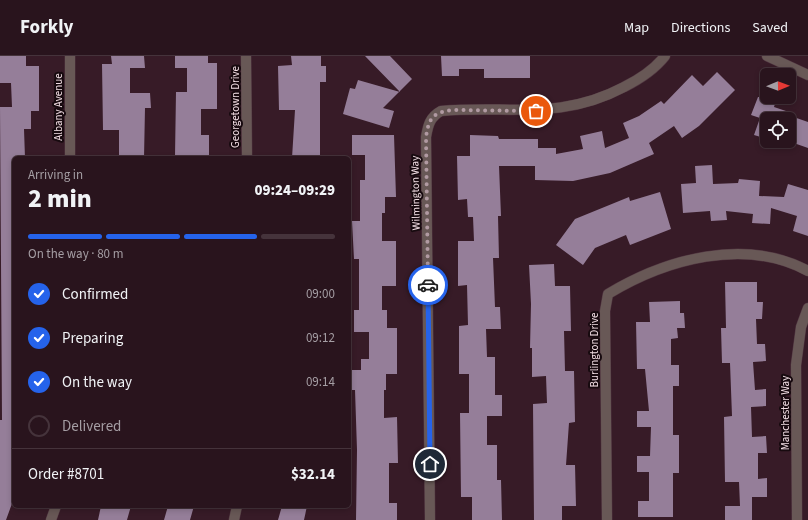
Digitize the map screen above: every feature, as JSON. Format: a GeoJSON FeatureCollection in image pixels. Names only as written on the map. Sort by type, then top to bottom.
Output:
{"type":"FeatureCollection","features":[{"type":"Feature","properties":{"kind":"street","name":"Albany Avenue"},"geometry":{"type":"LineString","coordinates":[[70,56],[70,156]]}},
{"type":"Feature","properties":{"kind":"street","name":"Georgetown Drive"},"geometry":{"type":"LineString","coordinates":[[246,56],[247,156]]}},
{"type":"Feature","properties":{"kind":"street","name":"Wilmington Way"},"geometry":{"type":"LineString","coordinates":[[430,520],[426,137],[428,125],[433,116],[442,111],[536,111],[579,105],[608,96],[641,78],[665,56]]}},
{"type":"Feature","properties":{"kind":"street"},"geometry":{"type":"LineString","coordinates":[[767,56],[808,75]]}},
{"type":"Feature","properties":{"kind":"street","name":"Burlington Drive"},"geometry":{"type":"LineString","coordinates":[[607,520],[605,311],[608,294],[627,283],[669,266],[704,256],[733,254],[759,256],[795,264],[808,271]]}},
{"type":"Feature","properties":{"kind":"street","name":"Manchester Way"},"geometry":{"type":"LineString","coordinates":[[797,520],[796,365],[801,327],[808,308]]}},
{"type":"Feature","properties":{"kind":"street"},"geometry":{"type":"LineString","coordinates":[[51,520],[55,508]]}},
{"type":"Feature","properties":{"kind":"street"},"geometry":{"type":"LineString","coordinates":[[234,520],[237,508]]}},
{"type":"Feature","properties":{"kind":"building"},"geometry":{"type":"Polygon","coordinates":[[[0,56],[26,56],[26,66],[39,66],[39,111],[31,111],[31,129],[24,129],[25,156],[12,156],[12,504],[6,520],[0,520],[0,420],[2,420],[0,107],[12,107],[11,83],[0,83],[0,56]]]}},
{"type":"Feature","properties":{"kind":"building"},"geometry":{"type":"Polygon","coordinates":[[[111,56],[144,56],[145,68],[130,68],[130,93],[150,93],[151,108],[145,108],[144,156],[119,156],[119,130],[103,130],[102,64],[112,64],[111,56]]]}},
{"type":"Feature","properties":{"kind":"building"},"geometry":{"type":"Polygon","coordinates":[[[175,56],[208,56],[208,63],[217,63],[217,109],[201,109],[201,135],[209,135],[209,156],[175,156],[176,92],[187,92],[187,68],[175,68],[175,56]]]}},
{"type":"Feature","properties":{"kind":"building"},"geometry":{"type":"Polygon","coordinates":[[[291,56],[321,56],[321,66],[326,66],[326,82],[320,82],[320,156],[292,156],[295,110],[279,110],[278,66],[292,65],[291,56]]]}},
{"type":"Feature","properties":{"kind":"building"},"geometry":{"type":"Polygon","coordinates":[[[365,56],[390,56],[412,79],[400,91],[365,56]]]}},
{"type":"Feature","properties":{"kind":"building"},"geometry":{"type":"Polygon","coordinates":[[[441,56],[530,56],[530,78],[484,78],[484,69],[459,69],[459,76],[442,76],[441,56]]]}},
{"type":"Feature","properties":{"kind":"building"},"geometry":{"type":"Polygon","coordinates":[[[717,72],[735,90],[699,126],[682,138],[674,126],[649,143],[654,154],[610,173],[573,181],[535,180],[535,166],[499,166],[501,216],[498,216],[499,258],[493,258],[495,307],[500,307],[501,329],[486,329],[487,357],[495,357],[495,395],[502,395],[502,416],[487,416],[487,445],[497,445],[497,480],[501,480],[502,520],[472,520],[472,497],[461,497],[460,413],[469,413],[469,374],[459,374],[459,326],[468,325],[467,285],[458,286],[458,241],[474,241],[473,217],[468,217],[467,199],[458,200],[457,156],[470,156],[470,135],[498,136],[499,139],[538,139],[538,148],[556,148],[556,154],[583,149],[580,136],[602,131],[605,148],[629,138],[623,123],[639,116],[661,101],[664,104],[692,75],[703,86],[717,72]]]}},
{"type":"Feature","properties":{"kind":"building"},"geometry":{"type":"Polygon","coordinates":[[[358,80],[399,92],[383,108],[394,111],[389,128],[343,114],[350,88],[355,89],[358,80]]]}},
{"type":"Feature","properties":{"kind":"building"},"geometry":{"type":"Polygon","coordinates":[[[758,97],[760,97],[760,104],[775,104],[774,107],[786,111],[760,112],[760,118],[751,115],[758,97]]]}},
{"type":"Feature","properties":{"kind":"building"},"geometry":{"type":"Polygon","coordinates":[[[760,118],[760,137],[754,135],[760,118]]]}},
{"type":"Feature","properties":{"kind":"building"},"geometry":{"type":"Polygon","coordinates":[[[796,118],[808,122],[808,148],[796,144],[796,118]]]}},
{"type":"Feature","properties":{"kind":"building"},"geometry":{"type":"Polygon","coordinates":[[[352,135],[394,135],[396,197],[385,197],[385,213],[382,213],[382,241],[396,241],[396,286],[382,286],[382,310],[387,310],[387,328],[397,328],[397,374],[386,374],[386,390],[384,390],[384,418],[397,417],[398,463],[389,463],[389,503],[397,503],[397,520],[356,520],[357,450],[355,390],[351,390],[351,370],[361,370],[361,359],[369,359],[369,332],[354,332],[354,310],[359,310],[359,259],[354,259],[352,221],[360,221],[360,180],[365,180],[365,155],[352,155],[352,135]]]}},
{"type":"Feature","properties":{"kind":"building"},"geometry":{"type":"Polygon","coordinates":[[[712,165],[713,184],[738,183],[739,179],[760,181],[759,196],[784,197],[788,184],[808,190],[808,236],[793,231],[797,216],[771,208],[770,224],[752,223],[753,214],[726,211],[727,220],[711,221],[710,211],[683,213],[681,184],[696,183],[695,166],[712,165]]]}},
{"type":"Feature","properties":{"kind":"building"},"geometry":{"type":"Polygon","coordinates":[[[660,192],[671,229],[630,245],[626,235],[595,248],[583,265],[556,245],[575,219],[629,197],[630,201],[660,192]]]}},
{"type":"Feature","properties":{"kind":"building"},"geometry":{"type":"Polygon","coordinates":[[[554,264],[555,286],[570,286],[571,331],[564,331],[565,371],[574,371],[575,422],[569,423],[566,465],[575,465],[576,506],[562,506],[562,520],[534,520],[533,404],[547,403],[546,376],[532,377],[532,348],[530,348],[531,304],[529,265],[554,264]]]}},
{"type":"Feature","properties":{"kind":"building"},"geometry":{"type":"Polygon","coordinates":[[[725,282],[757,282],[757,302],[763,302],[762,319],[756,319],[757,344],[765,344],[766,361],[753,362],[755,390],[766,389],[766,406],[751,407],[752,437],[766,436],[767,453],[758,453],[758,479],[767,478],[767,497],[752,497],[752,520],[725,520],[725,506],[740,506],[739,482],[725,482],[724,417],[732,416],[730,363],[722,363],[721,328],[726,328],[725,282]]]}},
{"type":"Feature","properties":{"kind":"building"},"geometry":{"type":"Polygon","coordinates":[[[680,301],[680,313],[684,313],[685,328],[677,328],[678,338],[671,339],[671,365],[679,365],[679,386],[673,386],[673,435],[679,435],[679,473],[673,473],[673,517],[638,517],[638,501],[649,501],[649,472],[637,472],[637,456],[650,456],[651,427],[637,427],[637,411],[649,411],[645,369],[637,369],[636,322],[650,322],[649,302],[680,301]]]}},
{"type":"Feature","properties":{"kind":"building"},"geometry":{"type":"Polygon","coordinates":[[[101,508],[130,508],[127,520],[98,520],[101,508]]]}},
{"type":"Feature","properties":{"kind":"building"},"geometry":{"type":"Polygon","coordinates":[[[167,508],[193,508],[190,520],[164,520],[167,508]]]}},
{"type":"Feature","properties":{"kind":"building"},"geometry":{"type":"Polygon","coordinates":[[[281,508],[307,508],[304,520],[278,520],[281,508]]]}},
{"type":"Feature","properties":{"kind":"way so far"},"geometry":{"type":"LineString","coordinates":[[428,285],[426,137],[428,125],[433,116],[442,111],[454,110],[536,111]]}},
{"type":"Feature","properties":{"kind":"route"},"geometry":{"type":"LineString","coordinates":[[428,285],[430,464]]}}]}
